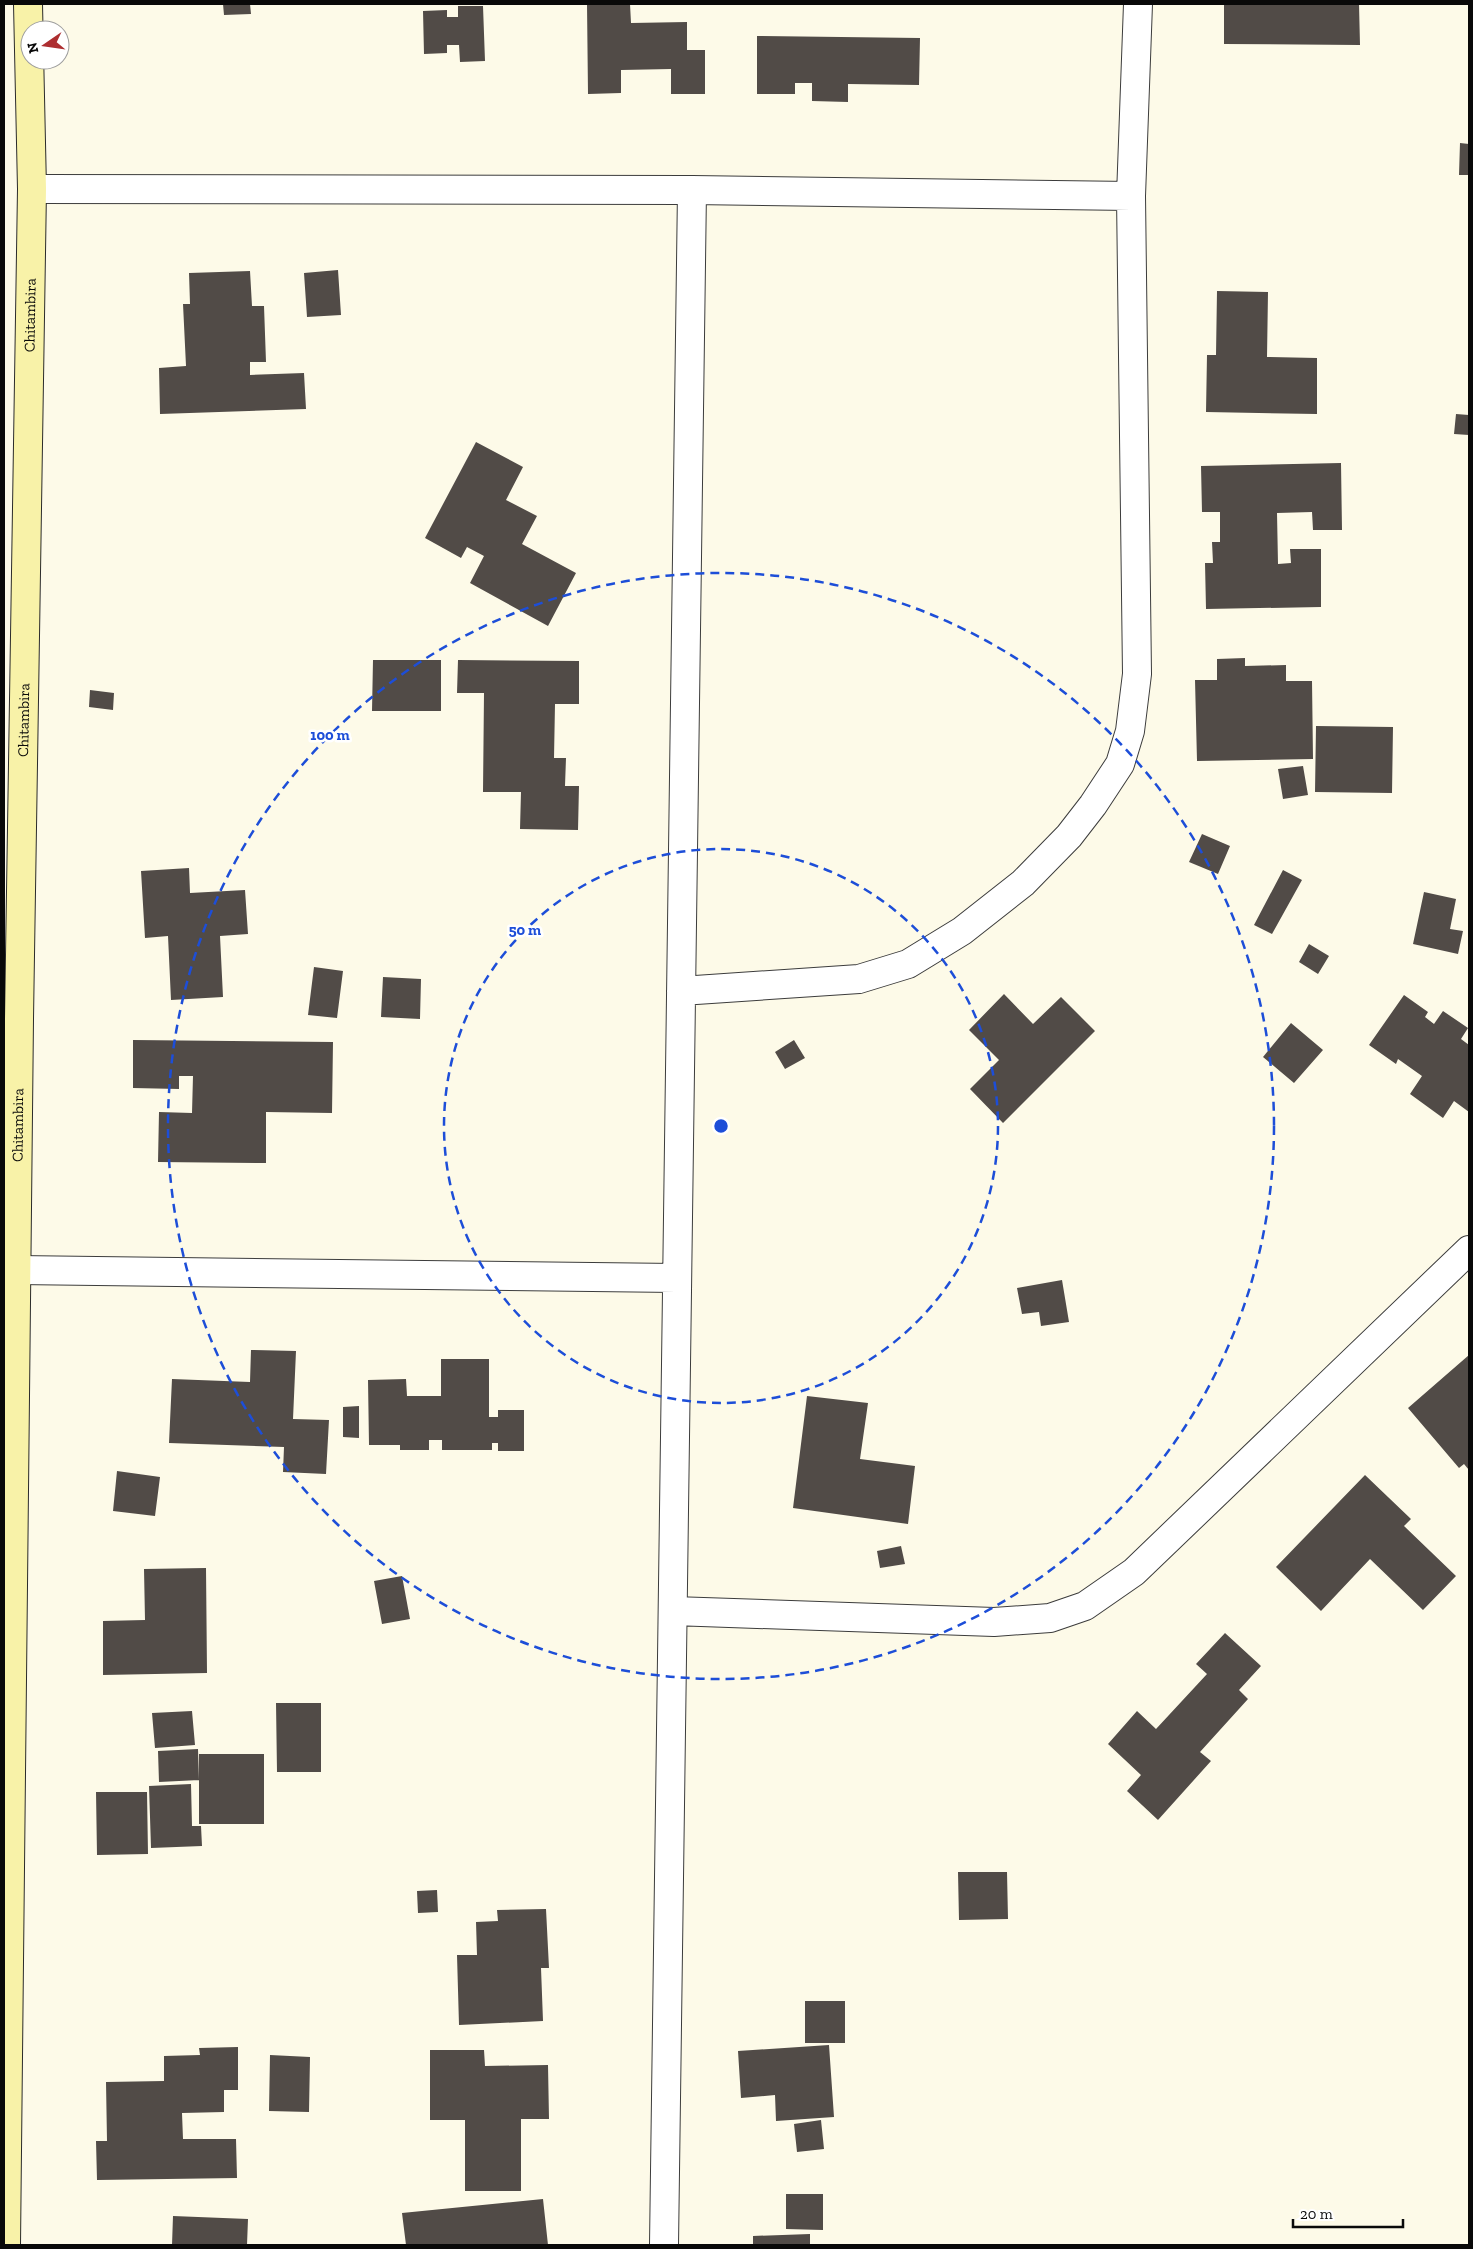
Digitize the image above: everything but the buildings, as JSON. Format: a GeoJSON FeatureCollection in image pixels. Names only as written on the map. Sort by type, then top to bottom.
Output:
{"type":"FeatureCollection","features":[{"type":"Feature","properties":{"kind":"street","name":"Chitambira"},"geometry":{"type":"LineString","coordinates":[[6,2245],[7,1662],[17,1270],[11,1019],[32,189],[28,4]]}},
{"type":"Feature","properties":{"kind":"street"},"geometry":{"type":"LineString","coordinates":[[681,991],[859,979],[908,964],[962,931],[1023,883],[1069,836],[1120,764],[1130,731],[1136,674],[1131,196],[1138,4]]}},
{"type":"Feature","properties":{"kind":"street"},"geometry":{"type":"LineString","coordinates":[[32,189],[692,190],[1131,196]]}},
{"type":"Feature","properties":{"kind":"street"},"geometry":{"type":"LineString","coordinates":[[664,2245],[692,190]]}},
{"type":"Feature","properties":{"kind":"street"},"geometry":{"type":"LineString","coordinates":[[673,1611],[994,1622],[1050,1618],[1085,1606],[1134,1572],[1469,1250]]}},
{"type":"Feature","properties":{"kind":"street"},"geometry":{"type":"LineString","coordinates":[[17,1270],[676,1278]]}}]}
